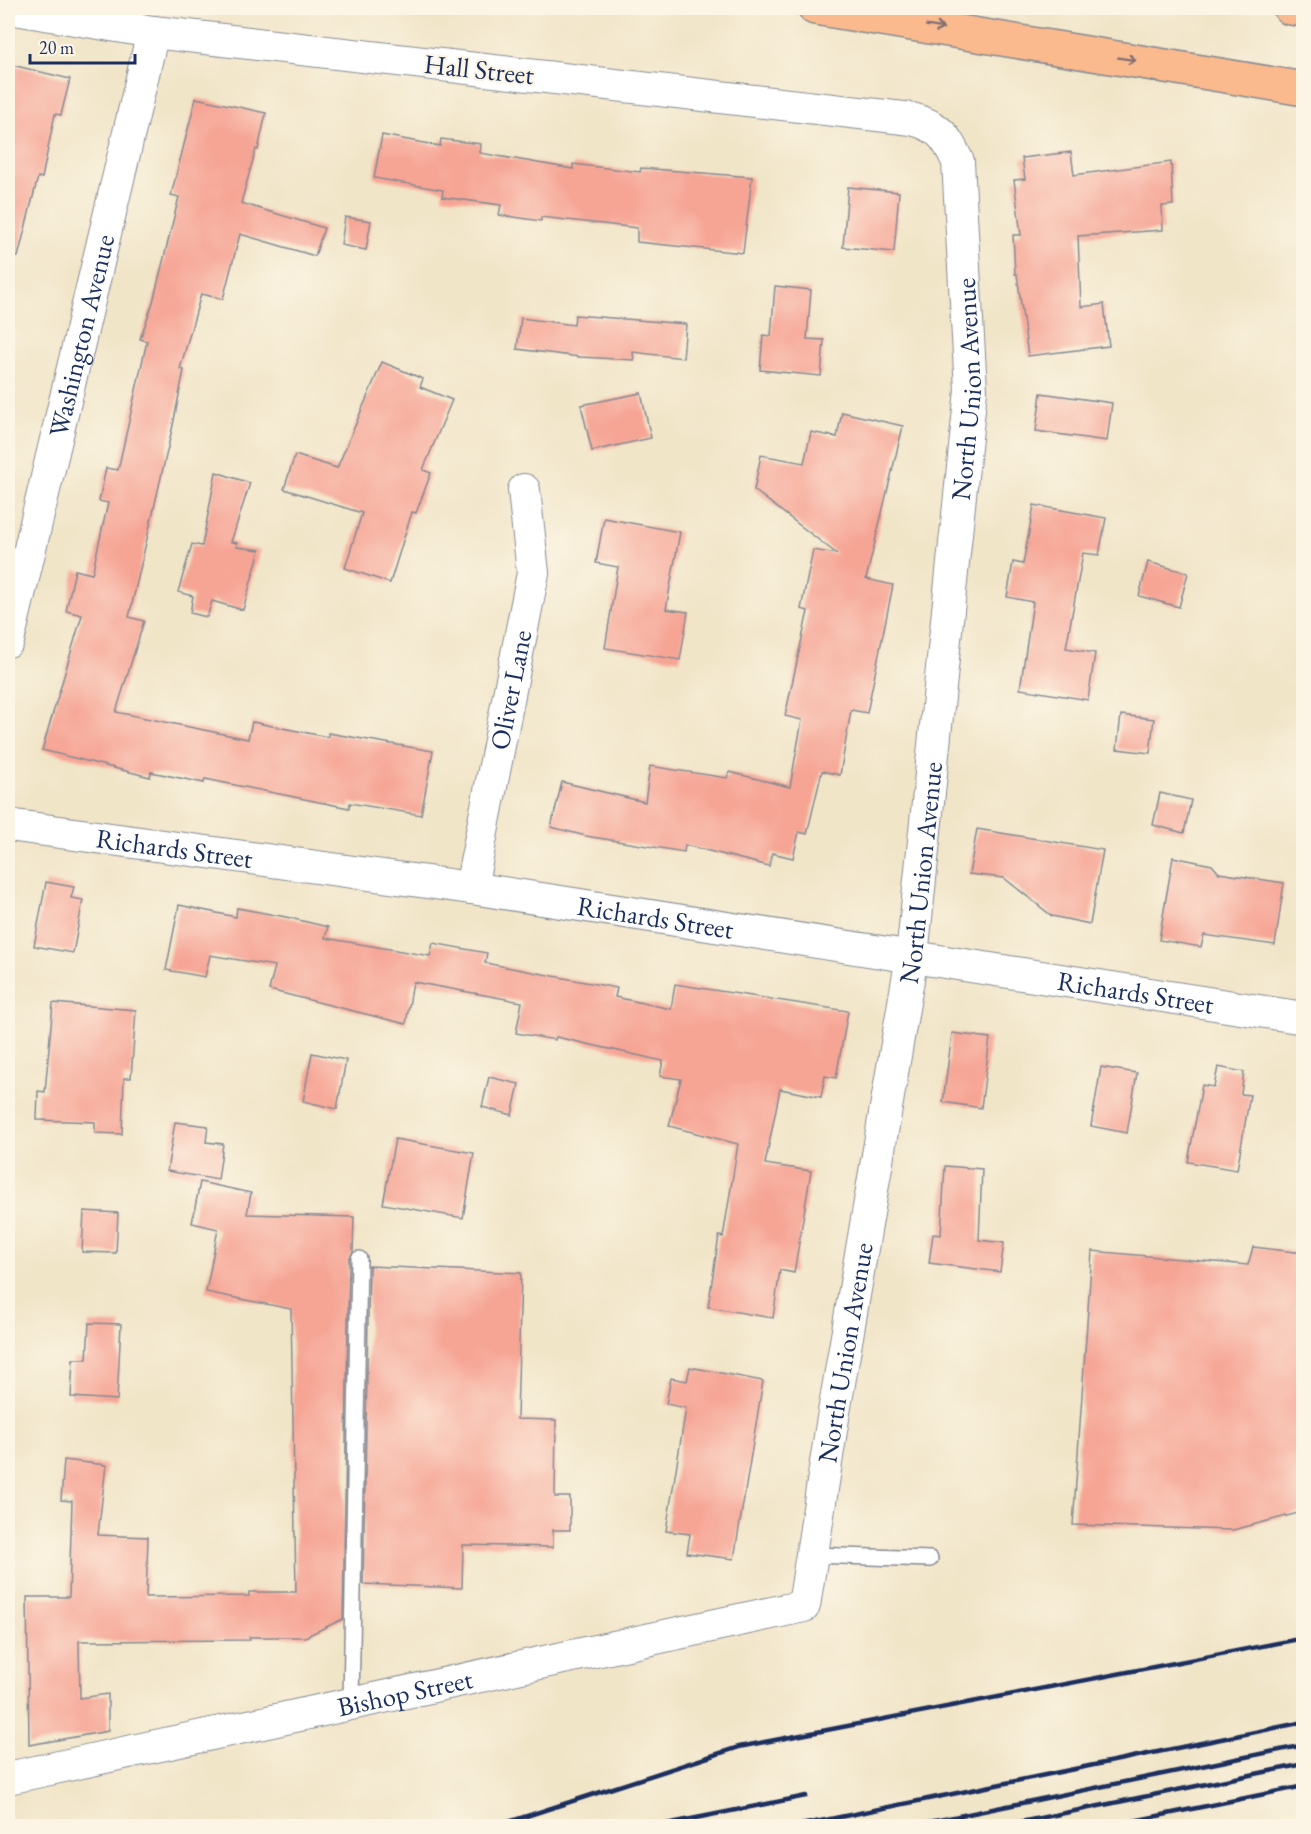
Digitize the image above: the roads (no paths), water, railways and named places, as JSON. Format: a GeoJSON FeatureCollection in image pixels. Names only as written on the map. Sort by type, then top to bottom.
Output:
{"type":"FeatureCollection","features":[{"type":"Feature","properties":{"kind":"highway"},"geometry":{"type":"LineString","coordinates":[[815,8],[1304,89]]}},
{"type":"Feature","properties":{"kind":"highway"},"geometry":{"type":"LineString","coordinates":[[1290,8],[1304,10]]}},
{"type":"Feature","properties":{"kind":"street","name":"Hall Street"},"geometry":{"type":"LineString","coordinates":[[9,8],[153,32],[912,118],[938,128],[946,136]]}},
{"type":"Feature","properties":{"kind":"street","name":"Washington Avenue"},"geometry":{"type":"LineString","coordinates":[[8,641],[153,32]]}},
{"type":"Feature","properties":{"kind":"street","name":"North Union Avenue"},"geometry":{"type":"LineString","coordinates":[[804,1606],[912,956],[971,390],[958,162],[946,136]]}},
{"type":"Feature","properties":{"kind":"street","name":"Oliver Lane"},"geometry":{"type":"LineString","coordinates":[[471,888],[532,573],[524,489]]}},
{"type":"Feature","properties":{"kind":"street","name":"Richards Street"},"geometry":{"type":"LineString","coordinates":[[8,825],[471,888],[1304,1018]]}},
{"type":"Feature","properties":{"kind":"street","name":"Bishop Street"},"geometry":{"type":"LineString","coordinates":[[8,1778],[804,1606]]}},
{"type":"Feature","properties":{"kind":"lane"},"geometry":{"type":"LineString","coordinates":[[351,1703],[359,1259]]}},
{"type":"Feature","properties":{"kind":"lane"},"geometry":{"type":"LineString","coordinates":[[812,1555],[930,1559]]}},
{"type":"Feature","properties":{"kind":"railway"},"geometry":{"type":"LineString","coordinates":[[496,1826],[739,1747],[1304,1638]]}},
{"type":"Feature","properties":{"kind":"railway"},"geometry":{"type":"LineString","coordinates":[[796,1826],[1304,1722]]}},
{"type":"Feature","properties":{"kind":"railway"},"geometry":{"type":"LineString","coordinates":[[910,1826],[1304,1745]]}},
{"type":"Feature","properties":{"kind":"railway"},"geometry":{"type":"LineString","coordinates":[[1001,1826],[1304,1764]]}},
{"type":"Feature","properties":{"kind":"railway"},"geometry":{"type":"LineString","coordinates":[[1109,1826],[1304,1786]]}},
{"type":"Feature","properties":{"kind":"railway"},"geometry":{"type":"LineString","coordinates":[[656,1826],[806,1796]]}}]}
